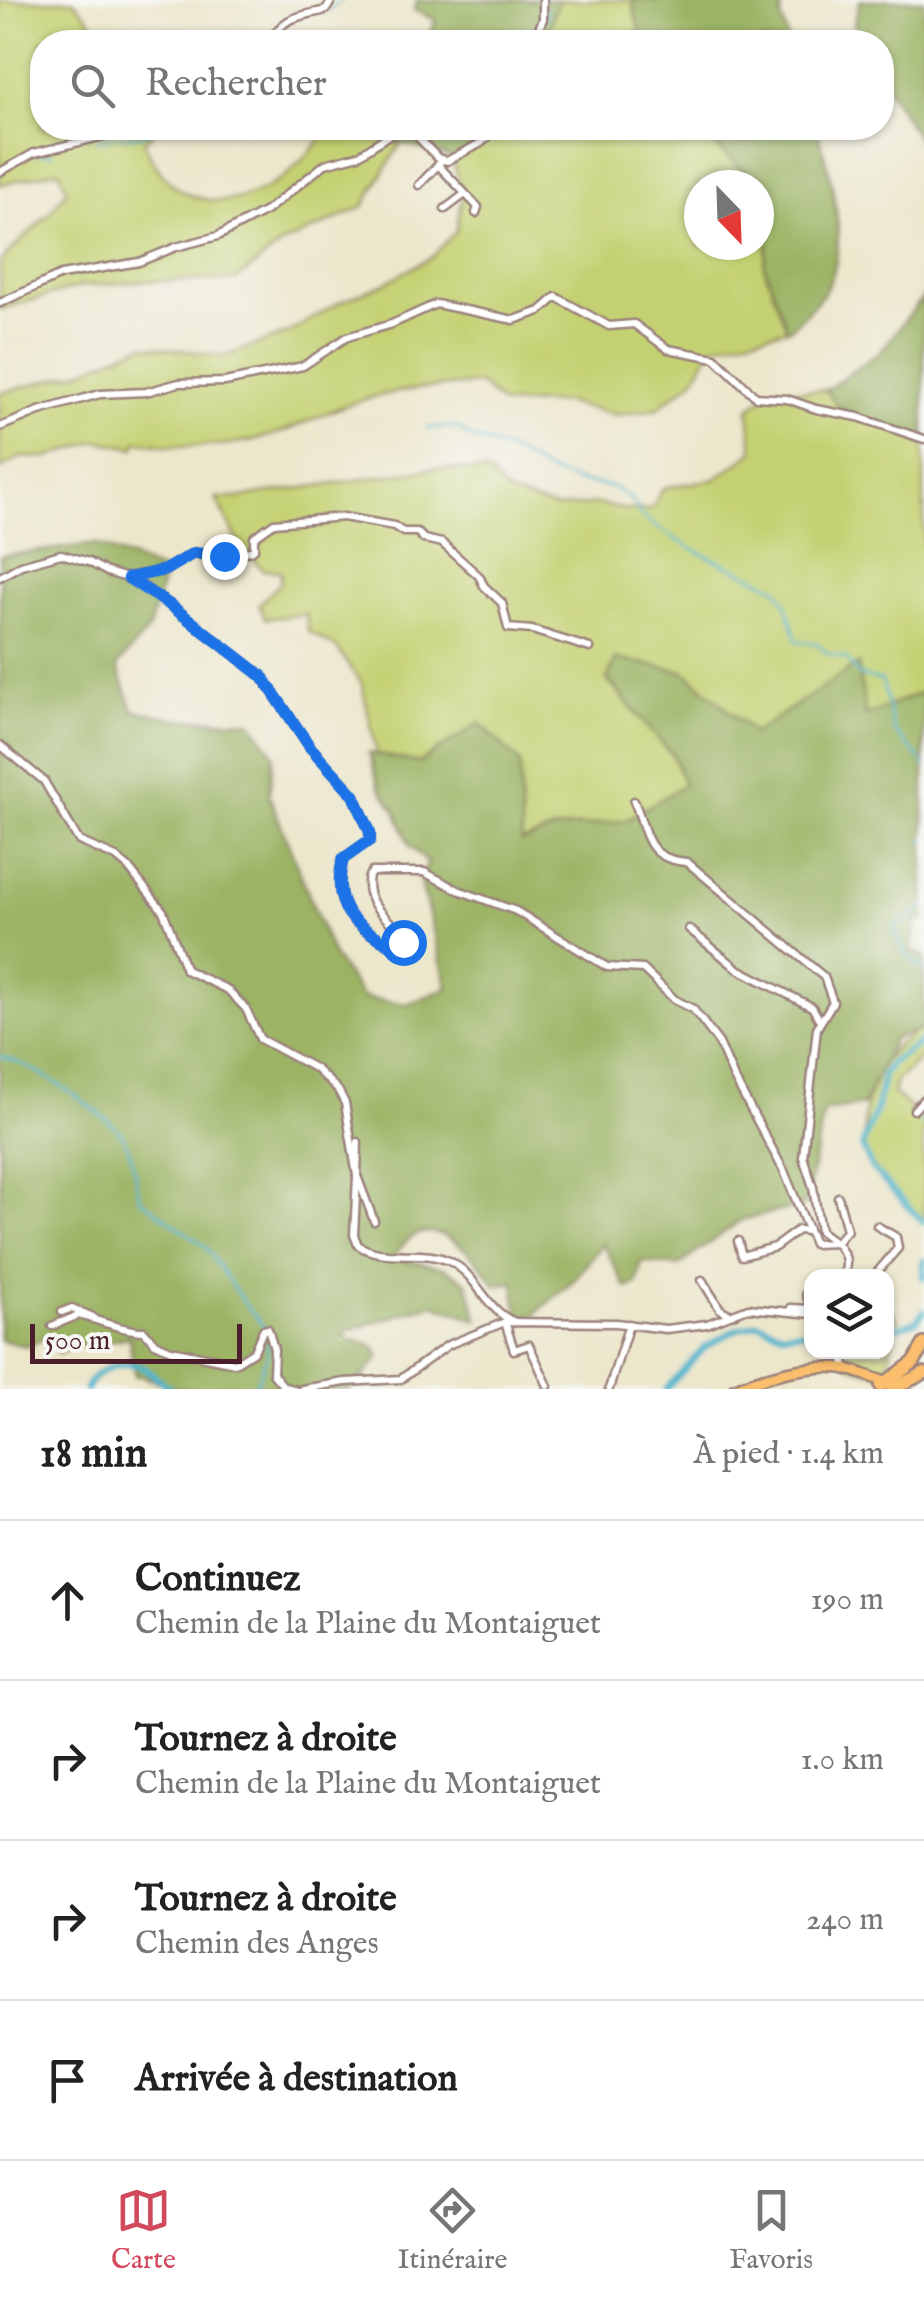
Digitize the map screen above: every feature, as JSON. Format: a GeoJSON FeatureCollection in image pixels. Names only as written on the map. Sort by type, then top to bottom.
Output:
{"type":"FeatureCollection","features":[{"type":"Feature","properties":{"kind":"highway"},"geometry":{"type":"LineString","coordinates":[[883,1385],[908,1368],[924,1344]]}},
{"type":"Feature","properties":{"kind":"highway"},"geometry":{"type":"LineString","coordinates":[[883,1385],[916,1380]]}},
{"type":"Feature","properties":{"kind":"main road"},"geometry":{"type":"LineString","coordinates":[[732,1389],[802,1371],[850,1370],[883,1385]]}},
{"type":"Feature","properties":{"kind":"street"},"geometry":{"type":"LineString","coordinates":[[278,30],[298,14],[326,10],[332,0]]}},
{"type":"Feature","properties":{"kind":"street"},"geometry":{"type":"LineString","coordinates":[[538,30],[543,0]]}},
{"type":"Feature","properties":{"kind":"street"},"geometry":{"type":"LineString","coordinates":[[1,171],[34,153],[88,140]]}},
{"type":"Feature","properties":{"kind":"street"},"geometry":{"type":"LineString","coordinates":[[0,303],[60,274],[139,262],[218,236],[274,206],[330,162],[359,155],[383,140]]}},
{"type":"Feature","properties":{"kind":"street"},"geometry":{"type":"LineString","coordinates":[[420,140],[478,207],[476,212]]}},
{"type":"Feature","properties":{"kind":"street"},"geometry":{"type":"LineString","coordinates":[[420,185],[440,163],[458,157],[481,140]]}},
{"type":"Feature","properties":{"kind":"street"},"geometry":{"type":"LineString","coordinates":[[445,209],[465,194]]}},
{"type":"Feature","properties":{"kind":"street"},"geometry":{"type":"LineString","coordinates":[[0,428],[39,410],[100,394],[146,392],[179,383],[225,382],[303,366],[347,338],[436,304],[514,320],[540,312],[556,297],[609,326],[634,324],[668,349],[715,358],[756,397],[796,401],[901,429],[924,440]]}},
{"type":"Feature","properties":{"kind":"street"},"geometry":{"type":"LineString","coordinates":[[128,578],[165,570],[194,553],[216,557],[250,552],[255,546],[254,538],[274,523],[348,518],[417,532],[442,543],[461,557],[500,600],[508,628],[532,630],[590,648]]}},
{"type":"Feature","properties":{"kind":"street"},"geometry":{"type":"LineString","coordinates":[[0,576],[61,554],[89,562],[128,578],[251,666],[272,689],[310,747],[354,795],[370,832],[370,840],[343,859],[341,868],[340,890],[354,924],[396,948],[402,946],[401,932],[382,917],[366,882],[372,872],[415,870],[516,911],[607,966],[647,972],[655,984],[693,1009],[719,1043],[784,1170],[814,1244],[836,1243],[847,1230],[838,1197]]}},
{"type":"Feature","properties":{"kind":"street"},"geometry":{"type":"LineString","coordinates":[[0,745],[44,781],[80,841],[116,857],[128,867],[163,910],[186,970],[228,990],[246,1009],[260,1038],[334,1084],[344,1103],[356,1176],[374,1222]]}},
{"type":"Feature","properties":{"kind":"street"},"geometry":{"type":"LineString","coordinates":[[634,801],[650,844],[665,857],[687,862],[824,977],[832,1004],[820,1020],[810,1068],[803,1157],[820,1231],[836,1243],[848,1261],[846,1269]]}},
{"type":"Feature","properties":{"kind":"street"},"geometry":{"type":"LineString","coordinates":[[689,929],[738,969],[812,1007],[820,1020]]}},
{"type":"Feature","properties":{"kind":"street"},"geometry":{"type":"LineString","coordinates":[[914,1110],[924,1099]]}},
{"type":"Feature","properties":{"kind":"street"},"geometry":{"type":"LineString","coordinates":[[358,1142],[354,1235],[358,1245],[372,1251],[431,1256],[452,1262],[497,1311],[515,1322]]}},
{"type":"Feature","properties":{"kind":"street"},"geometry":{"type":"LineString","coordinates":[[877,1226],[896,1237],[898,1248],[880,1269]]}},
{"type":"Feature","properties":{"kind":"street"},"geometry":{"type":"LineString","coordinates":[[738,1241],[742,1256],[775,1247],[798,1230],[809,1231]]}},
{"type":"Feature","properties":{"kind":"street"},"geometry":{"type":"LineString","coordinates":[[702,1280],[720,1309],[730,1314]]}},
{"type":"Feature","properties":{"kind":"street"},"geometry":{"type":"LineString","coordinates":[[62,1312],[72,1308],[86,1312],[97,1322]]}},
{"type":"Feature","properties":{"kind":"street"},"geometry":{"type":"LineString","coordinates":[[302,1389],[401,1379],[448,1344],[505,1322],[629,1324],[660,1329],[692,1327],[748,1308],[804,1313]]}},
{"type":"Feature","properties":{"kind":"street"},"geometry":{"type":"LineString","coordinates":[[788,1311],[804,1309]]}},
{"type":"Feature","properties":{"kind":"street"},"geometry":{"type":"LineString","coordinates":[[52,1326],[79,1315],[118,1324],[128,1331],[144,1331],[171,1350],[235,1363],[249,1356],[263,1330],[268,1329],[274,1349],[272,1374],[284,1388],[292,1389]]}},
{"type":"Feature","properties":{"kind":"street"},"geometry":{"type":"LineString","coordinates":[[505,1322],[514,1350],[529,1344],[548,1386]]}},
{"type":"Feature","properties":{"kind":"street"},"geometry":{"type":"LineString","coordinates":[[609,1389],[629,1324]]}},
{"type":"Feature","properties":{"kind":"street"},"geometry":{"type":"LineString","coordinates":[[846,1359],[850,1370]]}},
{"type":"Feature","properties":{"kind":"green space"},"geometry":{"type":"Polygon","coordinates":[[[0,0],[74,0],[98,30],[30,30],[30,140],[146,140],[154,162],[166,178],[180,190],[214,200],[252,194],[272,185],[291,171],[319,140],[401,143],[363,207],[282,244],[236,280],[83,286],[0,309],[0,261],[46,217],[67,190],[59,170],[0,185],[0,0]]]}},
{"type":"Feature","properties":{"kind":"green space"},"geometry":{"type":"Polygon","coordinates":[[[417,0],[559,0],[548,30],[431,30],[436,20],[414,10],[417,0]]]}},
{"type":"Feature","properties":{"kind":"green space"},"geometry":{"type":"Polygon","coordinates":[[[559,0],[632,0],[639,30],[548,30],[559,0]]]}},
{"type":"Feature","properties":{"kind":"green space"},"geometry":{"type":"Polygon","coordinates":[[[632,0],[782,0],[785,30],[639,30],[632,0]]]}},
{"type":"Feature","properties":{"kind":"green space"},"geometry":{"type":"Polygon","coordinates":[[[860,0],[924,0],[924,149],[894,100],[894,30],[857,30],[854,24],[860,0]]]}},
{"type":"Feature","properties":{"kind":"green space"},"geometry":{"type":"Polygon","coordinates":[[[391,140],[486,140],[452,158],[391,140]]]}},
{"type":"Feature","properties":{"kind":"green space"},"geometry":{"type":"Polygon","coordinates":[[[480,140],[708,140],[741,170],[684,170],[684,260],[765,260],[787,329],[713,346],[694,380],[656,409],[616,415],[563,402],[503,405],[480,384],[435,387],[359,401],[278,434],[250,441],[202,446],[138,441],[134,448],[97,441],[47,458],[21,457],[0,469],[0,393],[79,372],[143,345],[225,356],[288,333],[340,302],[432,257],[456,231],[463,193],[452,158],[480,140]]]}},
{"type":"Feature","properties":{"kind":"green space"},"geometry":{"type":"Polygon","coordinates":[[[708,140],[820,140],[833,189],[837,256],[823,294],[791,328],[787,329],[764,266],[765,260],[774,260],[774,170],[743,170],[708,140]]]}},
{"type":"Feature","properties":{"kind":"green space"},"geometry":{"type":"Polygon","coordinates":[[[924,296],[924,444],[837,406],[826,390],[881,351],[924,296]]]}},
{"type":"Feature","properties":{"kind":"green space"},"geometry":{"type":"Polygon","coordinates":[[[826,390],[838,406],[924,444],[924,691],[865,717],[858,665],[754,734],[684,671],[607,680],[673,756],[685,785],[626,820],[554,830],[521,843],[480,723],[419,763],[377,754],[362,684],[337,648],[308,631],[306,614],[265,619],[259,604],[280,584],[281,571],[263,570],[240,545],[216,498],[436,468],[488,472],[507,493],[555,508],[598,504],[627,510],[652,509],[663,488],[715,479],[753,452],[749,409],[770,391],[826,390]]]}},
{"type":"Feature","properties":{"kind":"green space"},"geometry":{"type":"Polygon","coordinates":[[[95,544],[165,572],[149,629],[117,666],[133,710],[179,719],[251,721],[274,754],[269,795],[333,956],[363,998],[407,1004],[448,988],[420,880],[428,863],[410,846],[396,811],[379,787],[369,753],[419,763],[480,723],[520,763],[522,842],[554,830],[626,820],[684,785],[673,755],[607,679],[616,659],[684,671],[754,733],[858,664],[866,716],[924,691],[924,920],[917,919],[911,951],[924,956],[924,1027],[893,1039],[864,1105],[824,1111],[805,1205],[741,1220],[678,1266],[642,1262],[636,1284],[626,1288],[603,1244],[571,1283],[530,1318],[518,1314],[514,1282],[496,1285],[461,1246],[433,1233],[419,1234],[406,1242],[394,1258],[444,1268],[467,1282],[478,1320],[433,1304],[346,1331],[347,1338],[374,1346],[380,1357],[351,1389],[178,1389],[135,1376],[129,1337],[75,1346],[59,1354],[50,1336],[27,1346],[0,1340],[0,556],[95,544]]]}},
{"type":"Feature","properties":{"kind":"green space"},"geometry":{"type":"Polygon","coordinates":[[[924,1028],[924,1055],[896,1081],[893,1094],[912,1109],[924,1100],[924,1223],[877,1175],[867,1159],[864,1144],[868,1098],[879,1069],[898,1045],[924,1028]]]}},
{"type":"Feature","properties":{"kind":"green space"},"geometry":{"type":"Polygon","coordinates":[[[848,1359],[889,1359],[886,1376],[850,1366],[848,1359]]]}},
{"type":"Feature","properties":{"kind":"waterway"},"geometry":{"type":"LineString","coordinates":[[329,11],[342,0]]}},
{"type":"Feature","properties":{"kind":"waterway"},"geometry":{"type":"LineString","coordinates":[[546,18],[547,8]]}},
{"type":"Feature","properties":{"kind":"waterway"},"geometry":{"type":"LineString","coordinates":[[97,141],[101,140]]}},
{"type":"Feature","properties":{"kind":"waterway"},"geometry":{"type":"LineString","coordinates":[[431,142],[444,140]]}},
{"type":"Feature","properties":{"kind":"waterway"},"geometry":{"type":"LineString","coordinates":[[38,154],[53,153]]}},
{"type":"Feature","properties":{"kind":"waterway"},"geometry":{"type":"LineString","coordinates":[[427,428],[456,427],[472,438],[514,452]]}},
{"type":"Feature","properties":{"kind":"waterway"},"geometry":{"type":"LineString","coordinates":[[517,453],[545,471],[613,487],[634,502],[640,514],[653,525],[694,550],[776,587],[786,603],[797,641],[817,643],[828,654],[846,658],[858,675],[882,681],[894,731],[921,760]]}},
{"type":"Feature","properties":{"kind":"waterway"},"geometry":{"type":"LineString","coordinates":[[924,906],[893,928],[908,957],[924,970]]}},
{"type":"Feature","properties":{"kind":"waterway"},"geometry":{"type":"LineString","coordinates":[[924,1040],[891,1063],[883,1075],[877,1107],[862,1146],[872,1169],[924,1223]]}},
{"type":"Feature","properties":{"kind":"waterway"},"geometry":{"type":"LineString","coordinates":[[0,1057],[46,1077],[116,1128],[130,1153],[140,1199],[205,1246],[265,1328]]}},
{"type":"Feature","properties":{"kind":"waterway"},"geometry":{"type":"LineString","coordinates":[[917,1117],[924,1125]]}},
{"type":"Feature","properties":{"kind":"waterway"},"geometry":{"type":"LineString","coordinates":[[924,1260],[924,1278]]}},
{"type":"Feature","properties":{"kind":"waterway"},"geometry":{"type":"LineString","coordinates":[[894,1329],[916,1321],[924,1311]]}},
{"type":"Feature","properties":{"kind":"waterway"},"geometry":{"type":"LineString","coordinates":[[666,1389],[704,1348],[735,1330],[758,1323],[782,1332],[804,1331]]}},
{"type":"Feature","properties":{"kind":"waterway"},"geometry":{"type":"LineString","coordinates":[[254,1389],[268,1353],[267,1338]]}},
{"type":"Feature","properties":{"kind":"waterway"},"geometry":{"type":"LineString","coordinates":[[86,1389],[103,1371],[128,1364],[144,1368],[171,1389]]}},
{"type":"Feature","properties":{"kind":"waterway"},"geometry":{"type":"LineString","coordinates":[[162,1389],[166,1385]]}},
{"type":"Feature","properties":{"kind":"route"},"geometry":{"type":"LineString","coordinates":[[224,556],[194,553],[165,570],[128,578],[262,676],[310,747],[354,795],[370,840],[343,859],[340,890],[345,906],[354,924],[367,933],[396,948],[403,942]]}}]}
